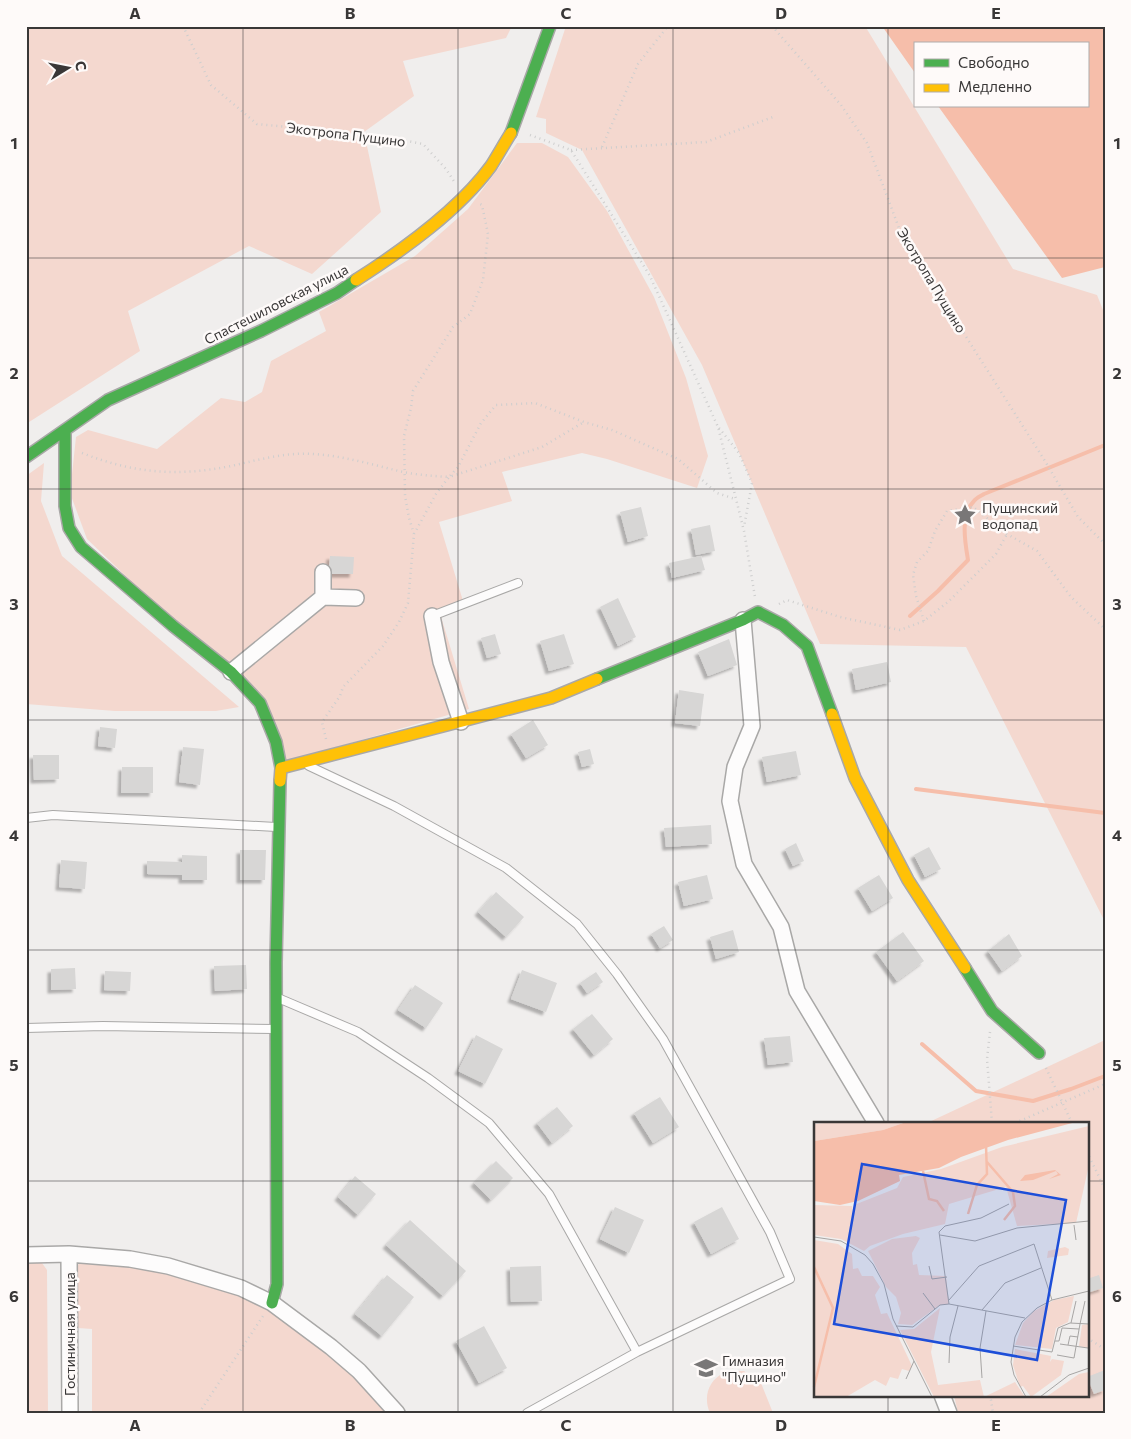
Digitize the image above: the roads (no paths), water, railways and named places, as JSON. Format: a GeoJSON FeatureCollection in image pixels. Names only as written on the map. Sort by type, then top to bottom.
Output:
{"type":"FeatureCollection","features":[{"type":"Feature","properties":{"kind":"street","name":"Спастешиловская улица"},"geometry":{"type":"LineString","coordinates":[[26,457],[108,400],[261,331],[337,293],[392,258],[430,228],[464,196],[490,167],[514,129],[550,26]]}},
{"type":"Feature","properties":{"kind":"street"},"geometry":{"type":"LineString","coordinates":[[65,430],[65,506],[69,528],[81,547],[230,672],[260,703],[276,742],[281,768],[278,827],[276,997],[277,1284],[272,1303]]}},
{"type":"Feature","properties":{"kind":"street"},"geometry":{"type":"LineString","coordinates":[[323,572],[323,597]]}},
{"type":"Feature","properties":{"kind":"street"},"geometry":{"type":"LineString","coordinates":[[230,672],[323,597],[356,598]]}},
{"type":"Feature","properties":{"kind":"street"},"geometry":{"type":"LineString","coordinates":[[281,768],[552,698],[743,620],[758,612],[783,626],[807,646],[855,778],[908,880],[992,1011],[1039,1053]]}},
{"type":"Feature","properties":{"kind":"street"},"geometry":{"type":"LineString","coordinates":[[432,616],[441,662],[460,722]]}},
{"type":"Feature","properties":{"kind":"street"},"geometry":{"type":"LineString","coordinates":[[743,620],[752,726],[735,767],[730,801],[744,864],[781,927],[797,991],[875,1122]]}},
{"type":"Feature","properties":{"kind":"street"},"geometry":{"type":"LineString","coordinates":[[26,1255],[69,1254],[130,1259],[168,1266],[241,1288],[272,1303],[331,1347],[359,1371],[397,1413]]}},
{"type":"Feature","properties":{"kind":"street","name":"Гостиничная улица"},"geometry":{"type":"LineString","coordinates":[[69,1254],[70,1413]]}},
{"type":"Feature","properties":{"kind":"street"},"geometry":{"type":"LineString","coordinates":[[942,1396],[949,1413]]}},
{"type":"Feature","properties":{"kind":"lane"},"geometry":{"type":"LineString","coordinates":[[432,616],[518,583]]}},
{"type":"Feature","properties":{"kind":"lane"},"geometry":{"type":"LineString","coordinates":[[304,763],[394,806],[506,868],[577,924],[617,974],[663,1039],[770,1232],[790,1279],[637,1352],[527,1413]]}},
{"type":"Feature","properties":{"kind":"lane"},"geometry":{"type":"LineString","coordinates":[[26,818],[52,815],[278,827]]}},
{"type":"Feature","properties":{"kind":"lane"},"geometry":{"type":"LineString","coordinates":[[276,997],[358,1032],[428,1078],[489,1123],[549,1194],[637,1352]]}},
{"type":"Feature","properties":{"kind":"lane"},"geometry":{"type":"LineString","coordinates":[[26,1028],[113,1026],[276,1029]]}},
{"type":"Feature","properties":{"kind":"waterway"},"geometry":{"type":"LineString","coordinates":[[910,616],[968,560],[965,521],[970,507],[976,499],[984,494],[1105,445]]}},
{"type":"Feature","properties":{"kind":"waterway"},"geometry":{"type":"LineString","coordinates":[[916,789],[1105,813]]}},
{"type":"Feature","properties":{"kind":"waterway"},"geometry":{"type":"LineString","coordinates":[[922,1044],[976,1091],[1033,1101],[1105,1076]]}},
{"type":"Feature","properties":{"kind":"place","name":"Пущинский водопад"},"geometry":{"type":"Point","coordinates":[965,515]}},
{"type":"Feature","properties":{"kind":"place","name":"Гимназия \"Пущино\""},"geometry":{"type":"Point","coordinates":[706,1368]}}]}
